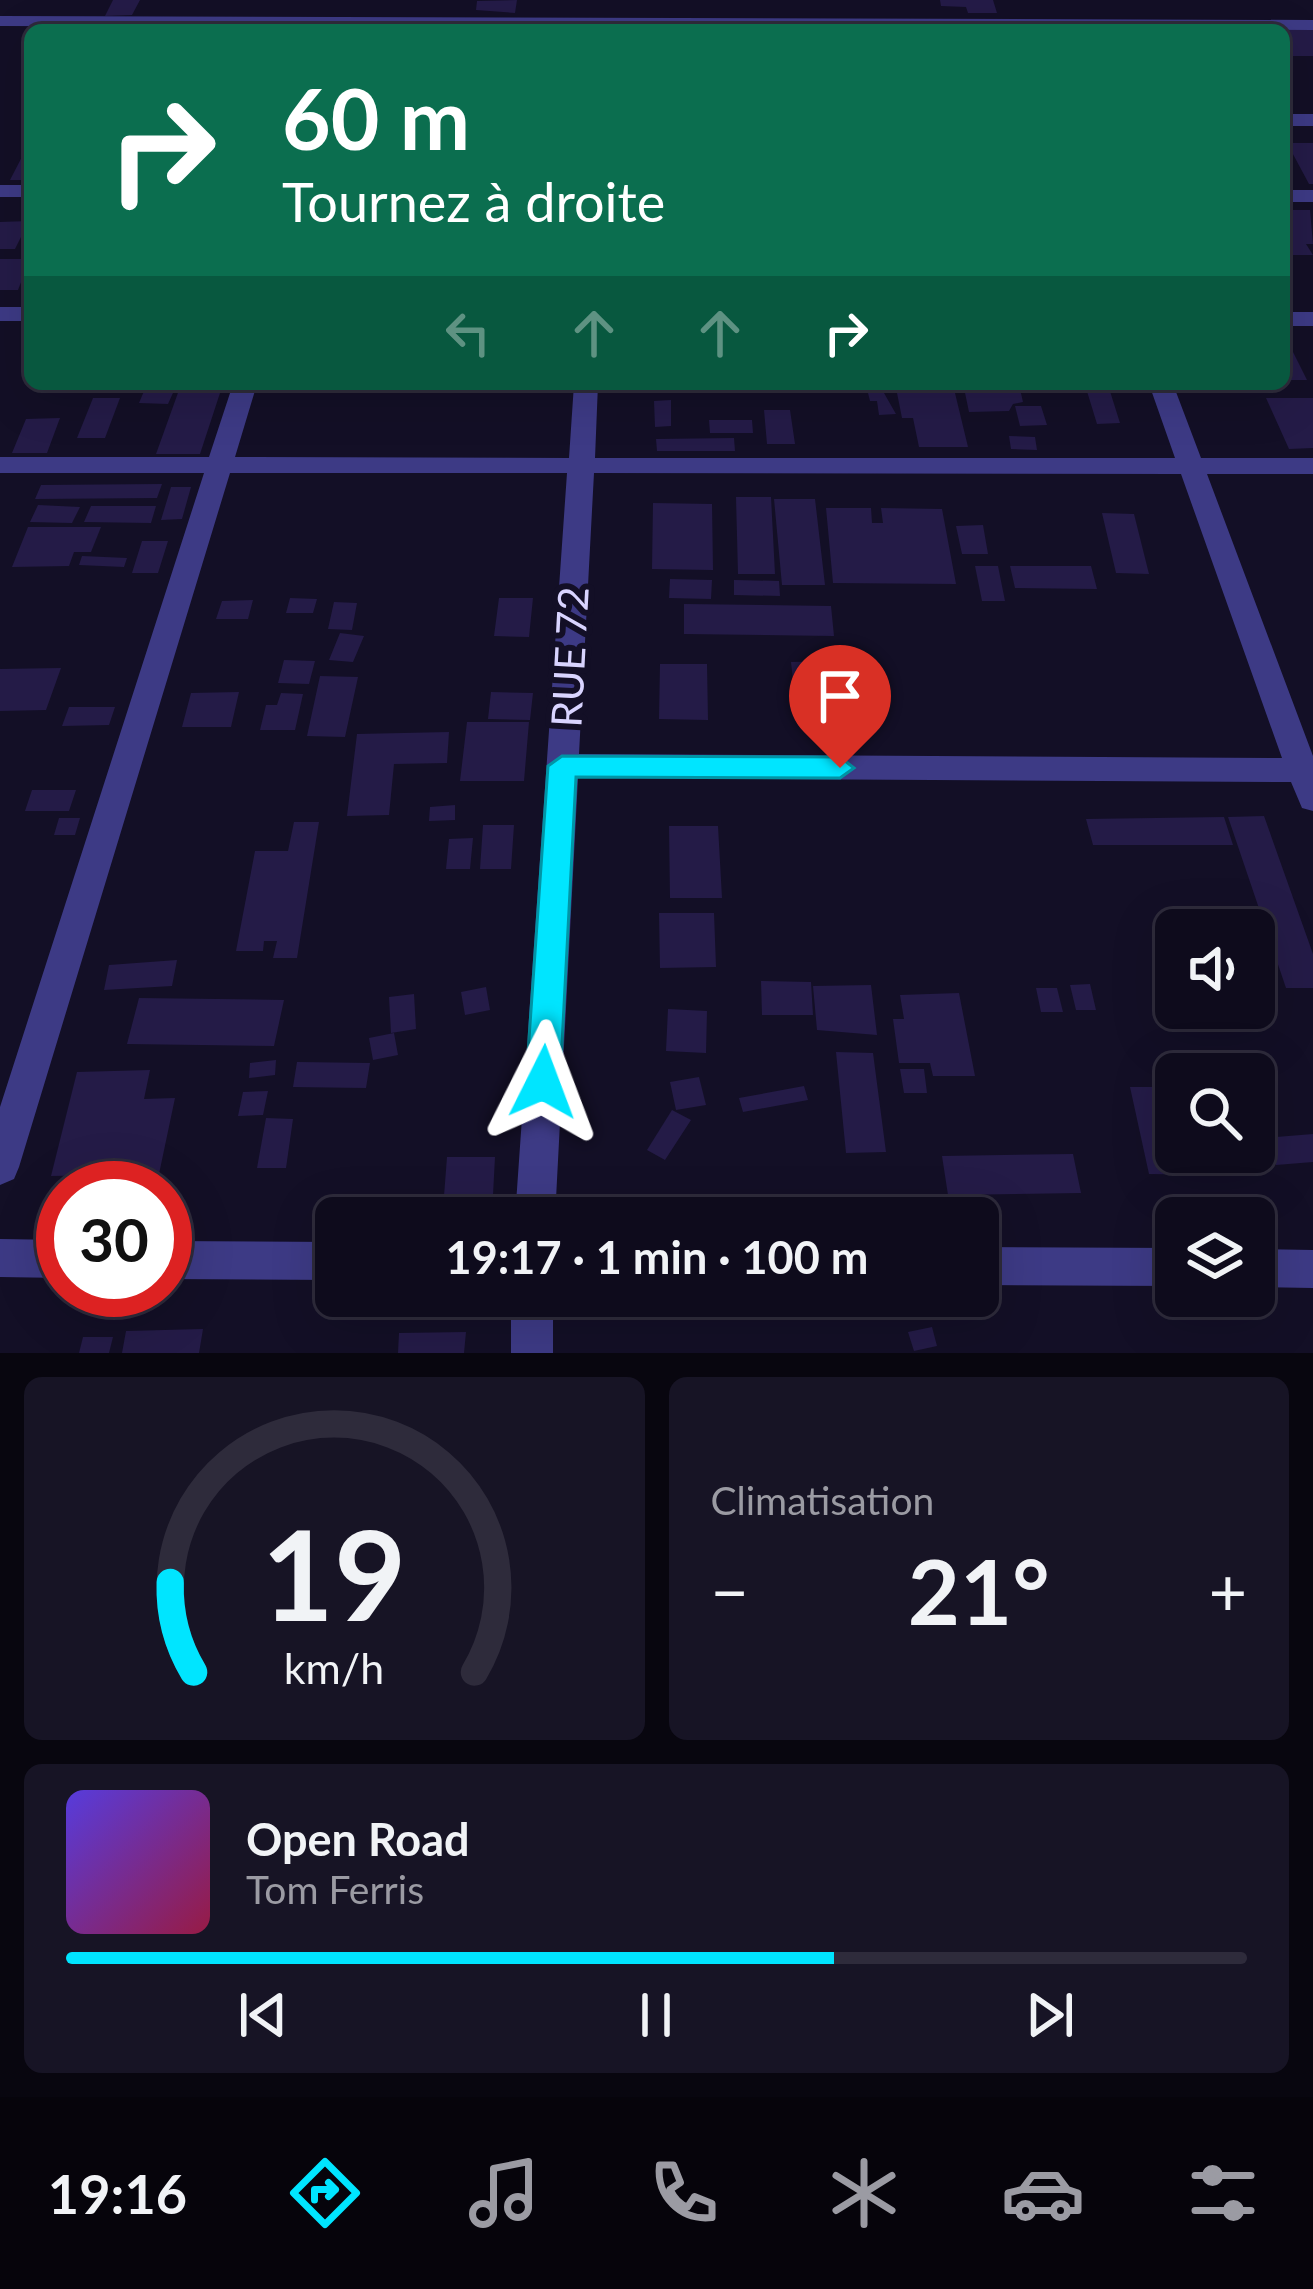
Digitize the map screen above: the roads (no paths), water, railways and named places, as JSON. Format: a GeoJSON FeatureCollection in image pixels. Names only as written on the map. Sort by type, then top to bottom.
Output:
{"type":"FeatureCollection","features":[{"type":"Feature","properties":{"kind":"street"},"geometry":{"type":"LineString","coordinates":[[0,21],[198,24]]}},
{"type":"Feature","properties":{"kind":"street"},"geometry":{"type":"LineString","coordinates":[[0,1167],[243,390]]}},
{"type":"Feature","properties":{"kind":"street","name":"RUE 72"},"geometry":{"type":"LineString","coordinates":[[536,1197],[586,390]]}},
{"type":"Feature","properties":{"kind":"street"},"geometry":{"type":"LineString","coordinates":[[562,766],[1310,780],[1163,390]]}},
{"type":"Feature","properties":{"kind":"street"},"geometry":{"type":"LineString","coordinates":[[0,465],[1313,466]]}},
{"type":"Feature","properties":{"kind":"street"},"geometry":{"type":"LineString","coordinates":[[0,1258],[36,1259]]}},
{"type":"Feature","properties":{"kind":"street"},"geometry":{"type":"LineString","coordinates":[[192,1260],[315,1261]]}},
{"type":"Feature","properties":{"kind":"street"},"geometry":{"type":"LineString","coordinates":[[999,1266],[1155,1268]]}},
{"type":"Feature","properties":{"kind":"street"},"geometry":{"type":"LineString","coordinates":[[1275,1268],[1313,1268]]}},
{"type":"Feature","properties":{"kind":"street"},"geometry":{"type":"LineString","coordinates":[[532,1317],[532,1353]]}}]}
